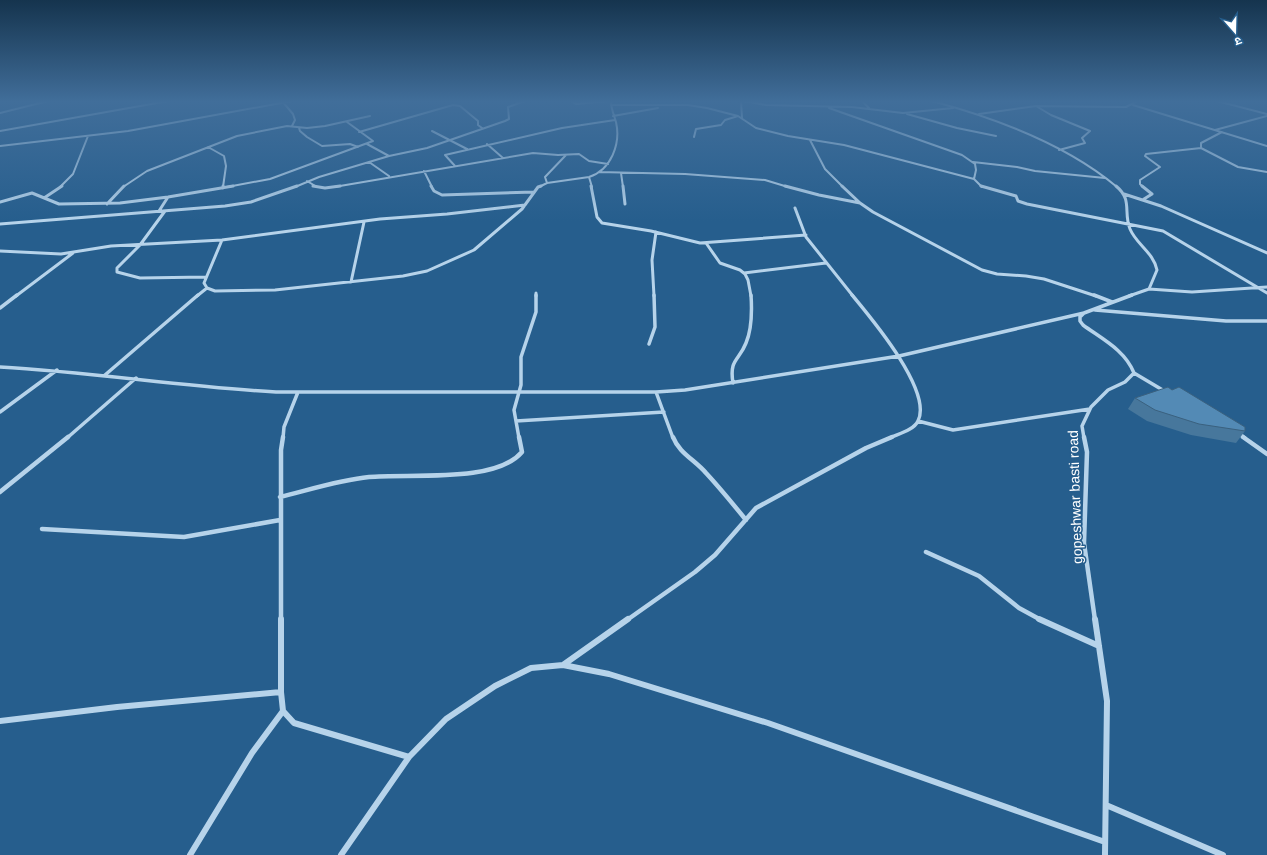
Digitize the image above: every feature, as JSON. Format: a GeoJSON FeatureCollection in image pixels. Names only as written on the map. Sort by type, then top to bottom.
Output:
{"type":"FeatureCollection","features":[{"type":"Feature","properties":{"kind":"street"},"geometry":{"type":"LineString","coordinates":[[0,146],[45,141]]}},
{"type":"Feature","properties":{"kind":"street"},"geometry":{"type":"LineString","coordinates":[[44,198],[64,184],[73,174],[86,141]]}},
{"type":"Feature","properties":{"kind":"street"},"geometry":{"type":"LineString","coordinates":[[106,204],[122,187],[147,171],[225,141]]}},
{"type":"Feature","properties":{"kind":"street"},"geometry":{"type":"LineString","coordinates":[[314,141],[322,146],[350,144],[358,147]]}},
{"type":"Feature","properties":{"kind":"street"},"geometry":{"type":"LineString","coordinates":[[0,202],[32,193],[58,204],[106,204],[168,197],[223,188],[270,179],[373,141]]}},
{"type":"Feature","properties":{"kind":"street"},"geometry":{"type":"LineString","coordinates":[[0,224],[245,203],[265,198],[307,181],[388,156],[423,149],[446,141]]}},
{"type":"Feature","properties":{"kind":"street"},"geometry":{"type":"LineString","coordinates":[[454,141],[467,149]]}},
{"type":"Feature","properties":{"kind":"street"},"geometry":{"type":"LineString","coordinates":[[455,166],[445,155],[502,141]]}},
{"type":"Feature","properties":{"kind":"street"},"geometry":{"type":"LineString","coordinates":[[222,240],[204,282],[207,288],[215,291],[231,292],[275,290],[403,276],[427,271],[474,250],[522,209],[538,187],[547,183],[589,178],[599,172],[608,164],[616,148],[616,141]]}},
{"type":"Feature","properties":{"kind":"street"},"geometry":{"type":"LineString","coordinates":[[810,141],[825,169],[860,203],[873,212],[985,272],[997,275],[1043,279],[1112,302]]}},
{"type":"Feature","properties":{"kind":"street"},"geometry":{"type":"LineString","coordinates":[[816,141],[844,145],[974,179],[983,187],[1011,194],[1016,196],[1018,201],[1026,204],[1163,231],[1267,293]]}},
{"type":"Feature","properties":{"kind":"street"},"geometry":{"type":"LineString","coordinates":[[925,141],[962,155],[973,162],[977,167],[974,179]]}},
{"type":"Feature","properties":{"kind":"street"},"geometry":{"type":"LineString","coordinates":[[1040,141],[1059,150],[1105,178],[1124,194],[1144,199],[1267,253]]}},
{"type":"Feature","properties":{"kind":"street"},"geometry":{"type":"LineString","coordinates":[[1059,150],[1085,143],[1085,141]]}},
{"type":"Feature","properties":{"kind":"street"},"geometry":{"type":"LineString","coordinates":[[1201,148],[1200,146],[1207,141]]}},
{"type":"Feature","properties":{"kind":"street"},"geometry":{"type":"LineString","coordinates":[[1251,141],[1267,146]]}},
{"type":"Feature","properties":{"kind":"street"},"geometry":{"type":"LineString","coordinates":[[367,144],[388,156]]}},
{"type":"Feature","properties":{"kind":"street"},"geometry":{"type":"LineString","coordinates":[[487,144],[503,158]]}},
{"type":"Feature","properties":{"kind":"street"},"geometry":{"type":"LineString","coordinates":[[208,148],[224,156],[226,166],[223,188]]}},
{"type":"Feature","properties":{"kind":"street"},"geometry":{"type":"LineString","coordinates":[[1144,199],[1152,194],[1140,184],[1140,180],[1159,169],[1160,166],[1145,156],[1146,154],[1201,148],[1238,167],[1267,172]]}},
{"type":"Feature","properties":{"kind":"street"},"geometry":{"type":"LineString","coordinates":[[307,181],[314,186],[325,188],[389,176],[533,153],[566,155],[579,154],[589,161],[608,164]]}},
{"type":"Feature","properties":{"kind":"street"},"geometry":{"type":"LineString","coordinates":[[547,183],[545,177],[566,155]]}},
{"type":"Feature","properties":{"kind":"street"},"geometry":{"type":"LineString","coordinates":[[369,162],[389,176]]}},
{"type":"Feature","properties":{"kind":"street"},"geometry":{"type":"LineString","coordinates":[[973,162],[1017,167],[1035,171],[1105,178]]}},
{"type":"Feature","properties":{"kind":"street"},"geometry":{"type":"LineString","coordinates":[[424,171],[434,191],[442,195],[534,192]]}},
{"type":"Feature","properties":{"kind":"street"},"geometry":{"type":"LineString","coordinates":[[599,172],[685,174],[765,180],[819,195],[860,203]]}},
{"type":"Feature","properties":{"kind":"street"},"geometry":{"type":"LineString","coordinates":[[621,173],[624,204]]}},
{"type":"Feature","properties":{"kind":"street"},"geometry":{"type":"LineString","coordinates":[[589,178],[599,221],[614,226],[656,232],[688,241],[706,243],[806,235]]}},
{"type":"Feature","properties":{"kind":"street"},"geometry":{"type":"LineString","coordinates":[[1124,194],[1130,230],[1148,251],[1156,266],[1157,270],[1149,289]]}},
{"type":"Feature","properties":{"kind":"street"},"geometry":{"type":"LineString","coordinates":[[159,211],[168,197]]}},
{"type":"Feature","properties":{"kind":"street"},"geometry":{"type":"LineString","coordinates":[[0,251],[50,254],[111,246],[222,240],[364,222],[525,205]]}},
{"type":"Feature","properties":{"kind":"street"},"geometry":{"type":"LineString","coordinates":[[563,664],[696,572],[715,555],[756,508],[866,448],[910,429],[918,421],[920,411],[914,382],[899,356],[826,263],[806,235],[795,208]]}},
{"type":"Feature","properties":{"kind":"street"},"geometry":{"type":"LineString","coordinates":[[165,211],[140,245],[118,268],[117,272],[140,278],[206,277]]}},
{"type":"Feature","properties":{"kind":"street"},"geometry":{"type":"LineString","coordinates":[[351,282],[364,222]]}},
{"type":"Feature","properties":{"kind":"street"},"geometry":{"type":"LineString","coordinates":[[649,344],[655,327],[652,260],[656,232]]}},
{"type":"Feature","properties":{"kind":"street"},"geometry":{"type":"LineString","coordinates":[[706,243],[718,262],[738,269],[744,273],[748,281],[752,308],[747,342],[731,368],[733,383]]}},
{"type":"Feature","properties":{"kind":"street"},"geometry":{"type":"LineString","coordinates":[[0,308],[74,252]]}},
{"type":"Feature","properties":{"kind":"street"},"geometry":{"type":"LineString","coordinates":[[744,273],[826,263]]}},
{"type":"Feature","properties":{"kind":"street"},"geometry":{"type":"LineString","coordinates":[[0,367],[57,370],[225,389],[298,392],[656,392],[685,390],[733,383],[899,356],[1058,320],[1084,313],[1149,289],[1192,292],[1267,287]]}},
{"type":"Feature","properties":{"kind":"street"},"geometry":{"type":"LineString","coordinates":[[105,375],[207,288]]}},
{"type":"Feature","properties":{"kind":"street"},"geometry":{"type":"LineString","coordinates":[[280,497],[343,481],[370,476],[450,475],[495,468],[512,462],[520,457],[522,452],[514,410],[522,375],[521,357],[536,312],[536,293]]}},
{"type":"Feature","properties":{"kind":"street"},"geometry":{"type":"LineString","coordinates":[[1092,310],[1226,320],[1267,321]]}},
{"type":"Feature","properties":{"kind":"street"},"geometry":{"type":"LineString","coordinates":[[1084,313],[1080,317],[1080,321],[1122,354],[1132,364],[1134,373],[1173,396]]}},
{"type":"Feature","properties":{"kind":"street"},"geometry":{"type":"LineString","coordinates":[[0,412],[57,370]]}},
{"type":"Feature","properties":{"kind":"street","name":"gopeshwar basti road"},"geometry":{"type":"LineString","coordinates":[[1105,855],[1107,701],[1084,543],[1087,452],[1082,426],[1090,409],[1108,390],[1125,382],[1134,373]]}},
{"type":"Feature","properties":{"kind":"street"},"geometry":{"type":"LineString","coordinates":[[0,492],[61,443],[136,378]]}},
{"type":"Feature","properties":{"kind":"street"},"geometry":{"type":"LineString","coordinates":[[298,392],[284,427],[281,450],[281,692],[283,711],[294,723],[409,757]]}},
{"type":"Feature","properties":{"kind":"street"},"geometry":{"type":"LineString","coordinates":[[656,392],[675,442],[685,454],[705,471],[746,520]]}},
{"type":"Feature","properties":{"kind":"street"},"geometry":{"type":"LineString","coordinates":[[918,421],[953,430],[1090,409]]}},
{"type":"Feature","properties":{"kind":"street"},"geometry":{"type":"LineString","coordinates":[[516,421],[664,412]]}},
{"type":"Feature","properties":{"kind":"street"},"geometry":{"type":"LineString","coordinates":[[1232,430],[1245,437],[1267,454]]}},
{"type":"Feature","properties":{"kind":"street"},"geometry":{"type":"LineString","coordinates":[[42,529],[184,537],[280,520]]}},
{"type":"Feature","properties":{"kind":"street"},"geometry":{"type":"LineString","coordinates":[[926,552],[979,576],[1019,608],[1042,621],[1099,646]]}},
{"type":"Feature","properties":{"kind":"street"},"geometry":{"type":"LineString","coordinates":[[341,855],[409,757],[446,719],[495,686],[531,668],[563,664],[609,674],[768,723],[1105,842]]}},
{"type":"Feature","properties":{"kind":"street"},"geometry":{"type":"LineString","coordinates":[[0,721],[117,707],[281,692]]}},
{"type":"Feature","properties":{"kind":"street"},"geometry":{"type":"LineString","coordinates":[[190,855],[252,753],[283,711]]}},
{"type":"Feature","properties":{"kind":"street"},"geometry":{"type":"LineString","coordinates":[[1106,805],[1224,855]]}},
{"type":"Feature","properties":{"kind":"building"},"geometry":{"type":"Polygon","coordinates":[[[1168,387],[1172,390],[1179,387],[1245,427],[1245,431],[1199,424],[1155,410],[1135,398],[1168,387]]]}}]}
